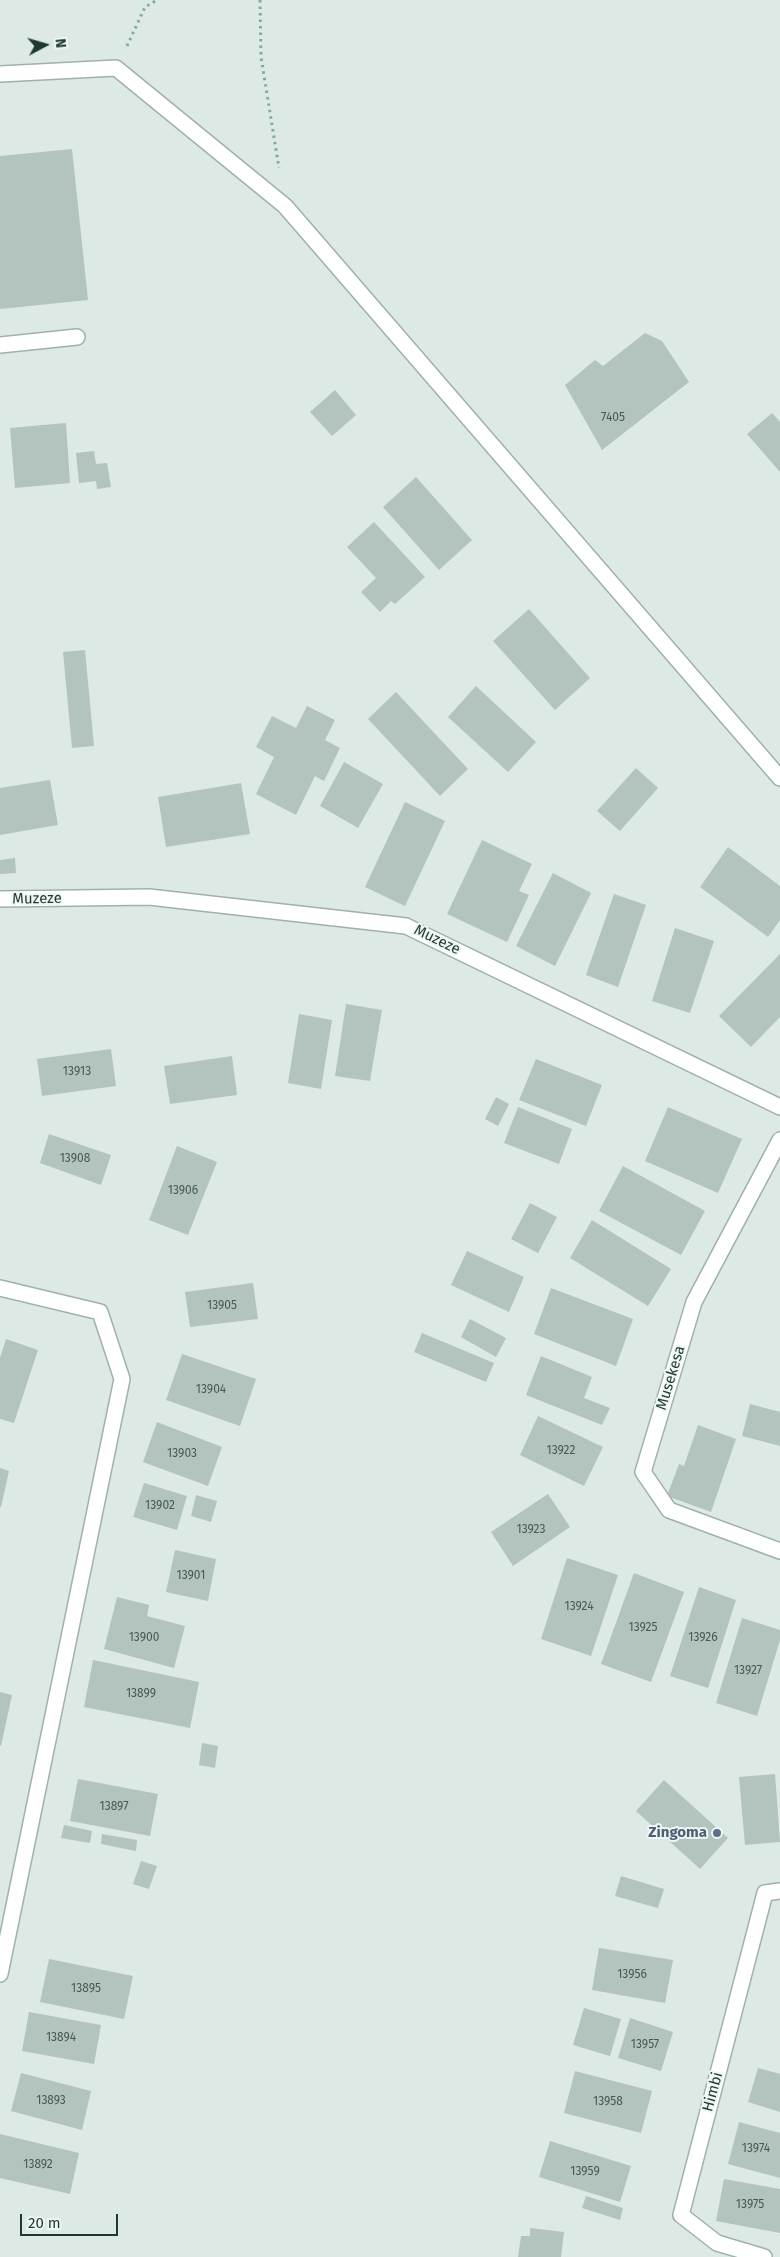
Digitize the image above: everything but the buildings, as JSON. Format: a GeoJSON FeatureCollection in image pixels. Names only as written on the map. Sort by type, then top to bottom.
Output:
{"type":"FeatureCollection","features":[{"type":"Feature","properties":{"kind":"street"},"geometry":{"type":"LineString","coordinates":[[0,74],[116,68],[285,206],[780,778]]}},
{"type":"Feature","properties":{"kind":"street"},"geometry":{"type":"LineString","coordinates":[[0,345],[77,337]]}},
{"type":"Feature","properties":{"kind":"street","name":"Muzeze"},"geometry":{"type":"LineString","coordinates":[[0,899],[149,897],[406,926],[780,1106]]}},
{"type":"Feature","properties":{"kind":"street","name":"Musekesa"},"geometry":{"type":"LineString","coordinates":[[780,1140],[694,1302],[643,1472],[669,1510],[780,1551]]}},
{"type":"Feature","properties":{"kind":"street"},"geometry":{"type":"LineString","coordinates":[[0,1288],[100,1312],[122,1379],[0,1974]]}},
{"type":"Feature","properties":{"kind":"street","name":"Himbi"},"geometry":{"type":"LineString","coordinates":[[764,2257],[717,2243],[681,2215],[765,1893],[780,1891]]}},
{"type":"Feature","properties":{"kind":"path"},"geometry":{"type":"LineString","coordinates":[[116,68],[145,7],[157,0]]}},
{"type":"Feature","properties":{"kind":"path"},"geometry":{"type":"LineString","coordinates":[[260,0],[261,56],[285,206]]}},
{"type":"Feature","properties":{"kind":"place","name":"Zingoma"},"geometry":{"type":"Point","coordinates":[717,1833]}}]}
